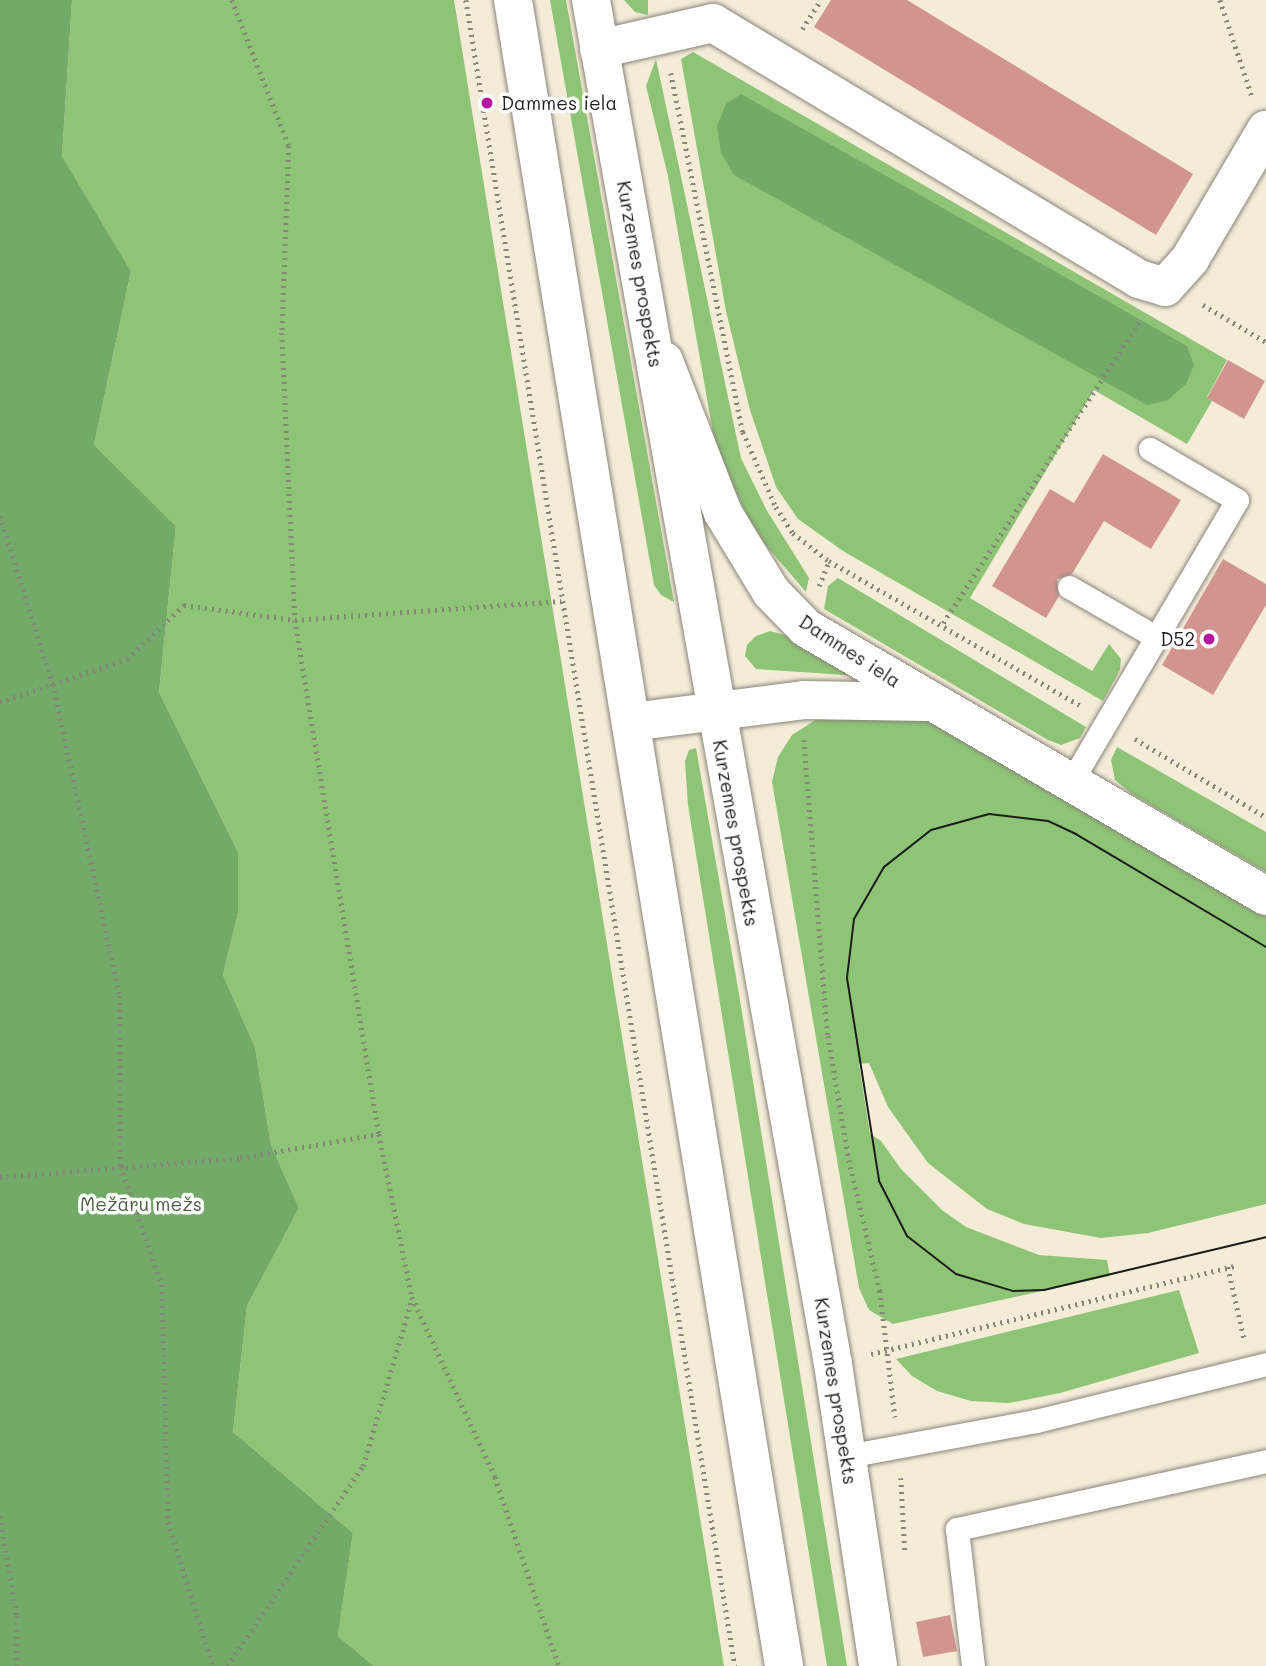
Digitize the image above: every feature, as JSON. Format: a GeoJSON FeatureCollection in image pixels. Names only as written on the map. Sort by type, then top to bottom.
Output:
{"type":"FeatureCollection","features":[{"type":"Feature","properties":{"kind":"main road"},"geometry":{"type":"LineString","coordinates":[[513,0],[783,1666]]}},
{"type":"Feature","properties":{"kind":"main road","name":"Kurzemes prospekts"},"geometry":{"type":"LineString","coordinates":[[591,0],[650,327],[713,709],[833,1364],[878,1666]]}},
{"type":"Feature","properties":{"kind":"main road"},"geometry":{"type":"LineString","coordinates":[[599,49],[663,34],[714,11],[1139,278],[1165,286],[1190,259],[1265,132]]}},
{"type":"Feature","properties":{"kind":"main road","name":"Dammes iela"},"geometry":{"type":"LineString","coordinates":[[650,327],[723,513],[771,592],[806,628],[1266,897]]}},
{"type":"Feature","properties":{"kind":"main road","name":"Dammes iela"},"geometry":{"type":"LineString","coordinates":[[631,722],[713,709],[804,700],[932,703]]}},
{"type":"Feature","properties":{"kind":"lane"},"geometry":{"type":"LineString","coordinates":[[1071,782],[1237,500],[1150,449]]}},
{"type":"Feature","properties":{"kind":"lane"},"geometry":{"type":"LineString","coordinates":[[1069,587],[1156,637]]}},
{"type":"Feature","properties":{"kind":"lane"},"geometry":{"type":"LineString","coordinates":[[847,1456],[1036,1421],[1258,1365]]}},
{"type":"Feature","properties":{"kind":"lane"},"geometry":{"type":"LineString","coordinates":[[973,1666],[957,1529],[1266,1461]]}},
{"type":"Feature","properties":{"kind":"path"},"geometry":{"type":"LineString","coordinates":[[232,0],[289,146],[282,333],[295,620],[379,1134],[412,1297],[495,1477],[559,1666]]}},
{"type":"Feature","properties":{"kind":"path"},"geometry":{"type":"LineString","coordinates":[[467,0],[561,601],[735,1666]]}},
{"type":"Feature","properties":{"kind":"path"},"geometry":{"type":"LineString","coordinates":[[795,41],[821,0]]}},
{"type":"Feature","properties":{"kind":"path"},"geometry":{"type":"LineString","coordinates":[[1220,0],[1265,132]]}},
{"type":"Feature","properties":{"kind":"path"},"geometry":{"type":"LineString","coordinates":[[663,34],[733,389],[754,462],[793,533],[829,561],[943,623],[1266,817]]}},
{"type":"Feature","properties":{"kind":"path"},"geometry":{"type":"LineString","coordinates":[[943,623],[1165,286],[1266,342]]}},
{"type":"Feature","properties":{"kind":"path"},"geometry":{"type":"LineString","coordinates":[[0,516],[53,684],[120,996],[121,1166],[162,1285],[168,1522],[213,1666]]}},
{"type":"Feature","properties":{"kind":"path"},"geometry":{"type":"LineString","coordinates":[[0,702],[127,659],[184,605],[295,620],[561,601]]}},
{"type":"Feature","properties":{"kind":"path"},"geometry":{"type":"LineString","coordinates":[[804,700],[803,754],[828,1036],[849,1160],[880,1291],[884,1351],[899,1447],[905,1564]]}},
{"type":"Feature","properties":{"kind":"path"},"geometry":{"type":"LineString","coordinates":[[0,1177],[240,1158],[379,1134]]}},
{"type":"Feature","properties":{"kind":"path"},"geometry":{"type":"LineString","coordinates":[[833,1364],[1234,1266]]}},
{"type":"Feature","properties":{"kind":"path"},"geometry":{"type":"LineString","coordinates":[[1228,1267],[1258,1365]]}},
{"type":"Feature","properties":{"kind":"path"},"geometry":{"type":"LineString","coordinates":[[227,1666],[363,1466],[412,1297]]}},
{"type":"Feature","properties":{"kind":"path"},"geometry":{"type":"LineString","coordinates":[[0,1516],[17,1616],[17,1666]]}},
{"type":"Feature","properties":{"kind":"green space","name":"Mežāru mežs"},"geometry":{"type":"Polygon","coordinates":[[[0,0],[72,0],[62,156],[131,271],[94,445],[176,526],[159,692],[238,852],[238,913],[223,975],[255,1047],[271,1145],[299,1208],[247,1306],[233,1432],[353,1533],[338,1636],[374,1666],[0,1666],[0,0]]]}},
{"type":"Feature","properties":{"kind":"green space"},"geometry":{"type":"Polygon","coordinates":[[[72,0],[454,0],[724,1666],[374,1666],[338,1636],[353,1533],[233,1432],[247,1306],[299,1208],[271,1145],[255,1047],[223,975],[238,913],[238,852],[159,692],[176,526],[94,445],[131,271],[62,156],[72,0]]]}},
{"type":"Feature","properties":{"kind":"green space"},"geometry":{"type":"Polygon","coordinates":[[[550,0],[566,0],[674,602],[661,595],[654,585],[550,0]]]}},
{"type":"Feature","properties":{"kind":"green space"},"geometry":{"type":"Polygon","coordinates":[[[624,0],[648,0],[648,15],[635,12],[624,0]]]}},
{"type":"Feature","properties":{"kind":"green space"},"geometry":{"type":"Polygon","coordinates":[[[693,52],[1227,360],[1207,397],[1212,401],[1187,444],[1094,390],[970,598],[1092,671],[1109,644],[1121,659],[1120,670],[1103,701],[843,551],[798,519],[776,487],[750,410],[726,311],[681,59],[693,52]]]}},
{"type":"Feature","properties":{"kind":"green space"},"geometry":{"type":"Polygon","coordinates":[[[656,59],[741,458],[766,509],[809,578],[806,592],[755,533],[716,450],[668,176],[646,86],[656,59]]]}},
{"type":"Feature","properties":{"kind":"green space"},"geometry":{"type":"Polygon","coordinates":[[[741,94],[1187,346],[1194,365],[1186,384],[1168,400],[1147,405],[734,175],[721,153],[717,126],[726,104],[741,94]]]}},
{"type":"Feature","properties":{"kind":"green space"},"geometry":{"type":"Polygon","coordinates":[[[838,578],[1086,727],[1080,738],[1061,745],[1048,740],[824,609],[828,586],[838,578]]]}},
{"type":"Feature","properties":{"kind":"green space"},"geometry":{"type":"Polygon","coordinates":[[[770,631],[792,637],[861,676],[756,669],[745,656],[747,645],[756,636],[770,631]]]}},
{"type":"Feature","properties":{"kind":"green space"},"geometry":{"type":"Polygon","coordinates":[[[817,719],[926,719],[1266,916],[1266,1204],[1148,1233],[1101,1238],[1024,1224],[987,1209],[928,1163],[888,1107],[869,1063],[859,1064],[870,1134],[881,1141],[901,1169],[942,1210],[966,1227],[1039,1255],[1107,1260],[1110,1276],[893,1324],[869,1310],[859,1288],[772,782],[778,757],[792,735],[817,719]]]}},
{"type":"Feature","properties":{"kind":"green space"},"geometry":{"type":"Polygon","coordinates":[[[1117,747],[1266,832],[1266,872],[1132,794],[1115,780],[1111,760],[1117,747]]]}},
{"type":"Feature","properties":{"kind":"green space"},"geometry":{"type":"Polygon","coordinates":[[[696,748],[739,994],[847,1666],[827,1666],[688,805],[685,761],[689,750],[696,748]]]}},
{"type":"Feature","properties":{"kind":"green space"},"geometry":{"type":"Polygon","coordinates":[[[1179,1290],[1199,1353],[1060,1393],[1009,1403],[971,1401],[937,1391],[912,1376],[896,1359],[1179,1290]]]}},
{"type":"Feature","properties":{"kind":"building"},"geometry":{"type":"Polygon","coordinates":[[[831,0],[907,0],[1193,174],[1156,235],[814,27],[831,0]]]}},
{"type":"Feature","properties":{"kind":"building"},"geometry":{"type":"Polygon","coordinates":[[[1228,360],[1265,381],[1244,419],[1207,398],[1228,360]]]}},
{"type":"Feature","properties":{"kind":"building"},"geometry":{"type":"Polygon","coordinates":[[[1103,454],[1181,500],[1151,549],[1104,521],[1072,574],[1057,579],[1059,596],[1046,618],[992,586],[1050,489],[1074,503],[1103,454]]]}},
{"type":"Feature","properties":{"kind":"building"},"geometry":{"type":"Polygon","coordinates":[[[1223,559],[1266,584],[1266,605],[1213,695],[1162,665],[1223,559]]]}},
{"type":"Feature","properties":{"kind":"building"},"geometry":{"type":"Polygon","coordinates":[[[950,1615],[957,1651],[923,1657],[916,1622],[950,1615]]]}},
{"type":"Feature","properties":{"kind":"tram line"},"geometry":{"type":"LineString","coordinates":[[1266,947],[1076,834],[1048,821],[989,814],[931,830],[884,867],[854,919],[847,978],[879,1181],[907,1236],[956,1274],[1013,1291],[1044,1290],[1266,1237]]}},
{"type":"Feature","properties":{"kind":"place","name":"Dammes iela"},"geometry":{"type":"Point","coordinates":[487,103]}},
{"type":"Feature","properties":{"kind":"place","name":"D52"},"geometry":{"type":"Point","coordinates":[1209,639]}}]}
